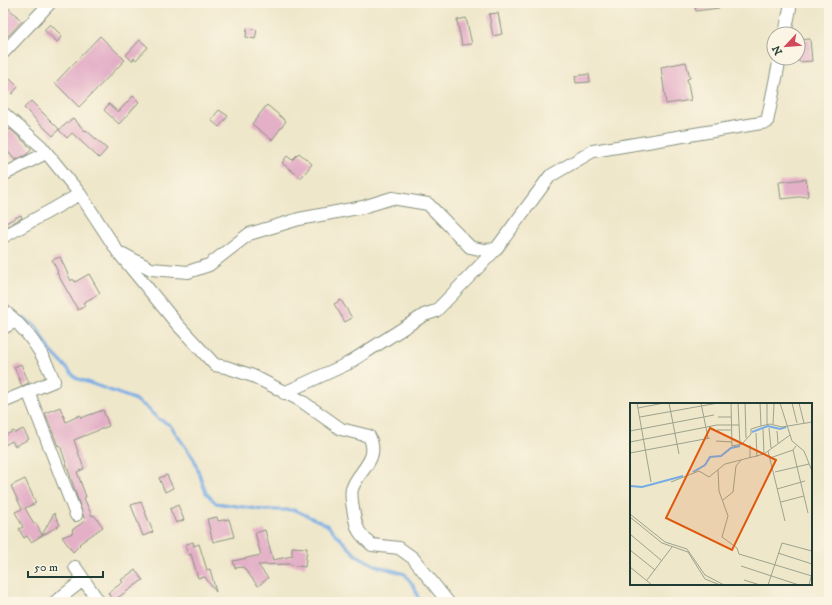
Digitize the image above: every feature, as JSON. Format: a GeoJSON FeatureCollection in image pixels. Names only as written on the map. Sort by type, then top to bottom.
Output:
{"type":"FeatureCollection","features":[{"type":"Feature","properties":{"kind":"street"},"geometry":{"type":"LineString","coordinates":[[5,47],[50,3]]}},
{"type":"Feature","properties":{"kind":"street"},"geometry":{"type":"LineString","coordinates":[[787,26],[791,3]]}},
{"type":"Feature","properties":{"kind":"street"},"geometry":{"type":"LineString","coordinates":[[284,393],[347,364],[424,315],[436,311],[496,249],[550,176],[593,151],[767,122],[778,66]]}},
{"type":"Feature","properties":{"kind":"street"},"geometry":{"type":"LineString","coordinates":[[3,113],[46,153],[80,194],[118,252],[177,324],[215,365],[253,376],[300,400],[341,429],[369,436],[373,444],[372,454],[369,462],[351,490],[358,530],[372,545],[399,548],[413,558],[448,602]]}},
{"type":"Feature","properties":{"kind":"street"},"geometry":{"type":"LineString","coordinates":[[3,175],[46,153]]}},
{"type":"Feature","properties":{"kind":"street"},"geometry":{"type":"LineString","coordinates":[[3,236],[80,194]]}},
{"type":"Feature","properties":{"kind":"street"},"geometry":{"type":"LineString","coordinates":[[118,252],[151,269],[188,272],[209,265],[249,234],[299,219],[363,207],[392,198],[428,204],[470,248],[484,250],[496,249]]}},
{"type":"Feature","properties":{"kind":"street"},"geometry":{"type":"LineString","coordinates":[[3,310],[16,321],[34,341],[45,359],[54,380],[3,402]]}},
{"type":"Feature","properties":{"kind":"street"},"geometry":{"type":"LineString","coordinates":[[3,328],[16,321]]}},
{"type":"Feature","properties":{"kind":"street"},"geometry":{"type":"LineString","coordinates":[[28,391],[76,515]]}},
{"type":"Feature","properties":{"kind":"street"},"geometry":{"type":"LineString","coordinates":[[75,567],[99,602]]}},
{"type":"Feature","properties":{"kind":"street"},"geometry":{"type":"LineString","coordinates":[[55,602],[83,580]]}},
{"type":"Feature","properties":{"kind":"building"},"geometry":{"type":"Polygon","coordinates":[[[3,3],[22,21],[8,36],[3,31],[3,3]]]}},
{"type":"Feature","properties":{"kind":"building"},"geometry":{"type":"Polygon","coordinates":[[[694,3],[719,3],[719,8],[696,11],[694,3]]]}},
{"type":"Feature","properties":{"kind":"building"},"geometry":{"type":"Polygon","coordinates":[[[498,13],[502,34],[493,36],[489,14],[498,13]]]}},
{"type":"Feature","properties":{"kind":"building"},"geometry":{"type":"Polygon","coordinates":[[[466,18],[472,44],[462,45],[457,20],[466,18]]]}},
{"type":"Feature","properties":{"kind":"building"},"geometry":{"type":"Polygon","coordinates":[[[50,24],[62,36],[57,42],[44,30],[50,24]]]}},
{"type":"Feature","properties":{"kind":"building"},"geometry":{"type":"Polygon","coordinates":[[[247,28],[257,30],[255,39],[246,37],[247,28]]]}},
{"type":"Feature","properties":{"kind":"building"},"geometry":{"type":"Polygon","coordinates":[[[100,36],[125,60],[79,107],[55,83],[100,36]]]}},
{"type":"Feature","properties":{"kind":"building"},"geometry":{"type":"Polygon","coordinates":[[[806,39],[810,39],[812,61],[806,61],[806,39]]]}},
{"type":"Feature","properties":{"kind":"building"},"geometry":{"type":"Polygon","coordinates":[[[140,40],[148,47],[136,60],[134,58],[132,61],[126,55],[140,40]]]}},
{"type":"Feature","properties":{"kind":"building"},"geometry":{"type":"Polygon","coordinates":[[[686,62],[690,78],[687,79],[691,100],[666,104],[661,67],[686,62]]]}},
{"type":"Feature","properties":{"kind":"building"},"geometry":{"type":"Polygon","coordinates":[[[3,72],[18,87],[12,94],[3,85],[3,72]]]}},
{"type":"Feature","properties":{"kind":"building"},"geometry":{"type":"Polygon","coordinates":[[[589,74],[590,82],[576,83],[575,76],[589,74]]]}},
{"type":"Feature","properties":{"kind":"building"},"geometry":{"type":"Polygon","coordinates":[[[133,96],[139,102],[119,124],[104,110],[109,104],[118,112],[133,96]]]}},
{"type":"Feature","properties":{"kind":"building"},"geometry":{"type":"Polygon","coordinates":[[[31,101],[59,129],[53,136],[24,108],[31,101]]]}},
{"type":"Feature","properties":{"kind":"building"},"geometry":{"type":"Polygon","coordinates":[[[267,105],[286,121],[272,140],[252,124],[267,105]]]}},
{"type":"Feature","properties":{"kind":"building"},"geometry":{"type":"Polygon","coordinates":[[[219,110],[228,116],[219,127],[211,120],[219,110]]]}},
{"type":"Feature","properties":{"kind":"building"},"geometry":{"type":"Polygon","coordinates":[[[73,118],[85,131],[86,130],[107,149],[99,158],[72,133],[67,138],[59,130],[73,118]]]}},
{"type":"Feature","properties":{"kind":"building"},"geometry":{"type":"Polygon","coordinates":[[[10,129],[32,149],[26,155],[15,160],[3,146],[3,143],[8,138],[4,134],[10,129]]]}},
{"type":"Feature","properties":{"kind":"building"},"geometry":{"type":"Polygon","coordinates":[[[299,153],[312,164],[301,178],[282,163],[287,156],[292,160],[299,153]]]}},
{"type":"Feature","properties":{"kind":"building"},"geometry":{"type":"Polygon","coordinates":[[[806,179],[808,196],[781,199],[779,182],[806,179]]]}},
{"type":"Feature","properties":{"kind":"building"},"geometry":{"type":"Polygon","coordinates":[[[21,215],[22,218],[5,227],[4,224],[21,215]]]}},
{"type":"Feature","properties":{"kind":"building"},"geometry":{"type":"Polygon","coordinates":[[[60,257],[71,281],[73,279],[75,282],[89,274],[100,293],[83,303],[85,306],[78,310],[57,273],[58,272],[52,260],[60,257]]]}},
{"type":"Feature","properties":{"kind":"building"},"geometry":{"type":"Polygon","coordinates":[[[341,300],[352,318],[345,322],[334,304],[341,300]]]}},
{"type":"Feature","properties":{"kind":"building"},"geometry":{"type":"Polygon","coordinates":[[[21,364],[29,383],[22,386],[14,367],[21,364]]]}},
{"type":"Feature","properties":{"kind":"building"},"geometry":{"type":"Polygon","coordinates":[[[60,407],[66,422],[80,415],[81,418],[103,410],[109,426],[74,440],[84,469],[77,472],[86,497],[84,498],[92,516],[94,515],[103,527],[79,544],[80,545],[73,552],[62,537],[73,533],[72,530],[85,521],[60,445],[58,446],[45,413],[60,407]]]}},
{"type":"Feature","properties":{"kind":"building"},"geometry":{"type":"Polygon","coordinates":[[[23,429],[29,439],[15,446],[12,441],[3,446],[3,436],[23,429]]]}},
{"type":"Feature","properties":{"kind":"building"},"geometry":{"type":"Polygon","coordinates":[[[167,475],[173,488],[165,492],[159,478],[167,475]]]}},
{"type":"Feature","properties":{"kind":"building"},"geometry":{"type":"Polygon","coordinates":[[[25,479],[36,503],[25,508],[34,524],[36,523],[42,535],[54,513],[60,525],[31,542],[27,536],[24,538],[19,529],[23,527],[15,512],[22,509],[11,486],[25,479]]]}},
{"type":"Feature","properties":{"kind":"building"},"geometry":{"type":"Polygon","coordinates":[[[141,502],[153,532],[143,536],[131,505],[141,502]]]}},
{"type":"Feature","properties":{"kind":"building"},"geometry":{"type":"Polygon","coordinates":[[[178,505],[184,520],[176,523],[170,509],[178,505]]]}},
{"type":"Feature","properties":{"kind":"building"},"geometry":{"type":"Polygon","coordinates":[[[217,517],[218,521],[229,519],[234,537],[213,542],[207,519],[217,517]]]}},
{"type":"Feature","properties":{"kind":"building"},"geometry":{"type":"Polygon","coordinates":[[[265,530],[273,560],[292,556],[292,547],[307,548],[305,567],[291,564],[258,565],[268,578],[258,586],[243,567],[235,568],[233,561],[261,555],[255,533],[265,530]]]}},
{"type":"Feature","properties":{"kind":"building"},"geometry":{"type":"Polygon","coordinates":[[[193,542],[194,546],[199,544],[207,570],[210,569],[216,592],[205,577],[198,578],[191,554],[188,555],[185,545],[193,542]]]}},
{"type":"Feature","properties":{"kind":"building"},"geometry":{"type":"Polygon","coordinates":[[[135,570],[143,580],[113,601],[108,593],[123,582],[121,580],[135,570]]]}},
{"type":"Feature","properties":{"kind":"waterway"},"geometry":{"type":"LineString","coordinates":[[16,314],[36,326],[51,351],[76,378],[134,399],[146,407],[157,418],[170,425],[194,459],[206,493],[216,503],[264,510],[295,510],[327,525],[356,555],[377,566],[405,574],[415,588],[418,598],[423,602]]}}]}
